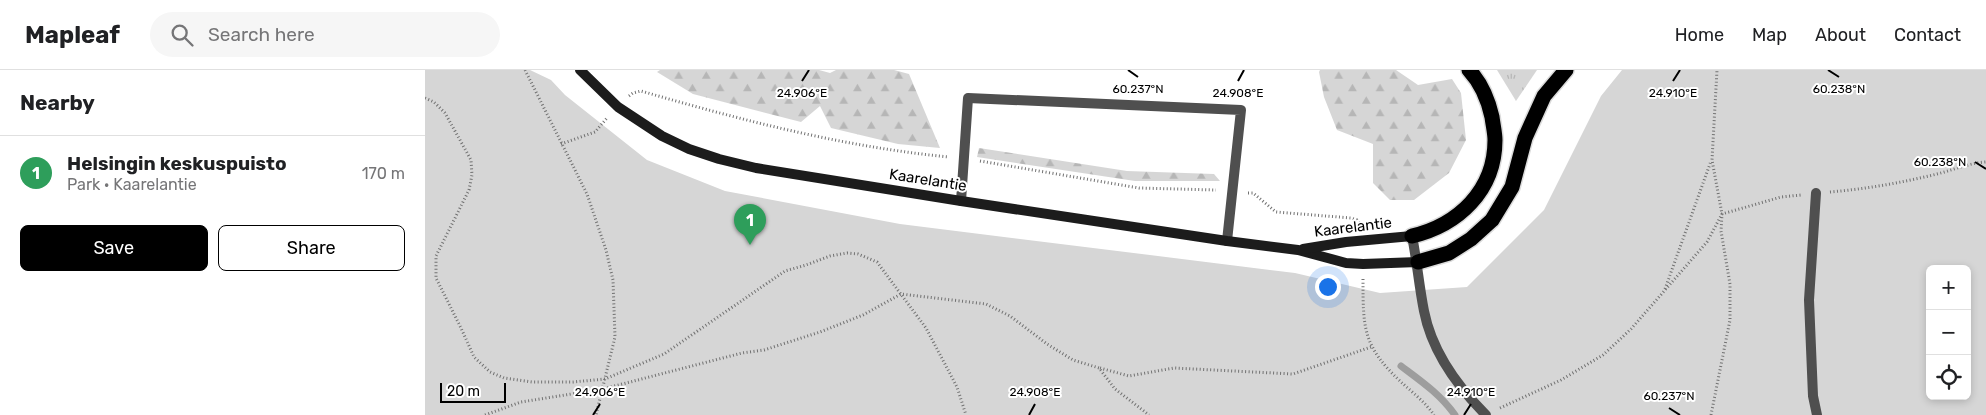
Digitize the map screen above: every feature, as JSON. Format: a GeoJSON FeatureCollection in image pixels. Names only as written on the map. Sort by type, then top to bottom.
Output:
{"type":"FeatureCollection","features":[{"type":"Feature","properties":{"kind":"highway"},"geometry":{"type":"LineString","coordinates":[[1411,236],[1431,232],[1457,217],[1473,202],[1485,182],[1493,159],[1495,139],[1488,100],[1478,79],[1469,70]]}},
{"type":"Feature","properties":{"kind":"highway"},"geometry":{"type":"LineString","coordinates":[[1418,262],[1449,253],[1471,239],[1492,220],[1512,187],[1525,138],[1544,96],[1566,70]]}},
{"type":"Feature","properties":{"kind":"main road","name":"Kaarelantie"},"geometry":{"type":"LineString","coordinates":[[580,70],[618,107],[661,136],[719,159],[756,168],[961,201],[1298,250],[1346,263],[1418,262]]}},
{"type":"Feature","properties":{"kind":"main road","name":"Kaarelantie"},"geometry":{"type":"LineString","coordinates":[[1298,250],[1362,240],[1411,236]]}},
{"type":"Feature","properties":{"kind":"street"},"geometry":{"type":"LineString","coordinates":[[961,201],[968,98],[1241,110],[1227,241]]}},
{"type":"Feature","properties":{"kind":"street"},"geometry":{"type":"LineString","coordinates":[[1816,193],[1809,300],[1813,396],[1817,415]]}},
{"type":"Feature","properties":{"kind":"street"},"geometry":{"type":"LineString","coordinates":[[1411,236],[1418,262],[1424,313],[1434,344],[1450,374],[1462,390],[1490,413]]}},
{"type":"Feature","properties":{"kind":"path"},"geometry":{"type":"LineString","coordinates":[[525,70],[587,194],[606,250],[613,280],[615,337],[595,415]]}},
{"type":"Feature","properties":{"kind":"path"},"geometry":{"type":"LineString","coordinates":[[1711,415],[1730,320],[1729,284],[1721,231],[1721,214],[1712,160],[1717,70]]}},
{"type":"Feature","properties":{"kind":"path"},"geometry":{"type":"LineString","coordinates":[[561,144],[595,132],[633,93],[641,91],[708,111],[828,139],[901,153],[964,159],[1139,188],[1253,193],[1276,212],[1357,220],[1362,227],[1362,240]]}},
{"type":"Feature","properties":{"kind":"path"},"geometry":{"type":"LineString","coordinates":[[425,98],[433,102],[445,113],[471,160],[472,175],[469,190],[435,256],[436,278],[474,357],[490,372],[504,378],[532,382],[573,382],[605,379],[664,354],[785,271],[830,256],[858,254],[877,262],[926,328],[957,387],[966,415]]}},
{"type":"Feature","properties":{"kind":"path"},"geometry":{"type":"LineString","coordinates":[[1664,292],[1712,160]]}},
{"type":"Feature","properties":{"kind":"path"},"geometry":{"type":"LineString","coordinates":[[1490,413],[1561,380],[1603,355],[1631,329],[1707,242],[1721,214],[1781,197],[1863,188],[1934,175],[1975,162],[1986,162]]}},
{"type":"Feature","properties":{"kind":"path"},"geometry":{"type":"LineString","coordinates":[[1363,264],[1363,310],[1367,337],[1371,347],[1399,380],[1434,415]]}},
{"type":"Feature","properties":{"kind":"path"},"geometry":{"type":"LineString","coordinates":[[485,415],[521,402],[603,389],[742,353],[764,350],[820,332],[863,315],[901,294],[986,304],[1010,316],[1047,344],[1073,360],[1129,376],[1174,368],[1293,374],[1371,347]]}},
{"type":"Feature","properties":{"kind":"path"},"geometry":{"type":"LineString","coordinates":[[1099,368],[1115,389],[1149,415]]}},
{"type":"Feature","properties":{"kind":"green space"},"geometry":{"type":"Polygon","coordinates":[[[425,70],[530,70],[551,80],[565,95],[647,160],[725,191],[900,224],[1295,273],[1380,293],[1467,287],[1544,210],[1601,96],[1622,70],[1986,70],[1986,415],[425,415],[425,70]]]}},
{"type":"Feature","properties":{"kind":"green space"},"geometry":{"type":"Polygon","coordinates":[[[660,70],[819,70],[830,73],[836,70],[894,70],[909,74],[940,148],[898,144],[831,128],[820,106],[801,122],[693,94],[657,72],[660,70]]]}},
{"type":"Feature","properties":{"kind":"green space"},"geometry":{"type":"Polygon","coordinates":[[[1320,70],[1396,70],[1418,85],[1452,79],[1461,93],[1466,140],[1449,173],[1414,200],[1390,200],[1373,183],[1373,144],[1337,130],[1324,97],[1320,70]]]}},
{"type":"Feature","properties":{"kind":"green space"},"geometry":{"type":"Polygon","coordinates":[[[1497,70],[1537,70],[1516,101],[1497,70]]]}},
{"type":"Feature","properties":{"kind":"green space"},"geometry":{"type":"Polygon","coordinates":[[[979,148],[1127,171],[1214,174],[1220,181],[1135,181],[977,157],[979,148]]]}},
{"type":"Feature","properties":{"kind":"waterway"},"geometry":{"type":"LineString","coordinates":[[1401,366],[1437,394],[1455,415]]}},
{"type":"Feature","properties":{"kind":"place","name":"Helsingin keskuspuisto"},"geometry":{"type":"Point","coordinates":[750,245]}}]}
